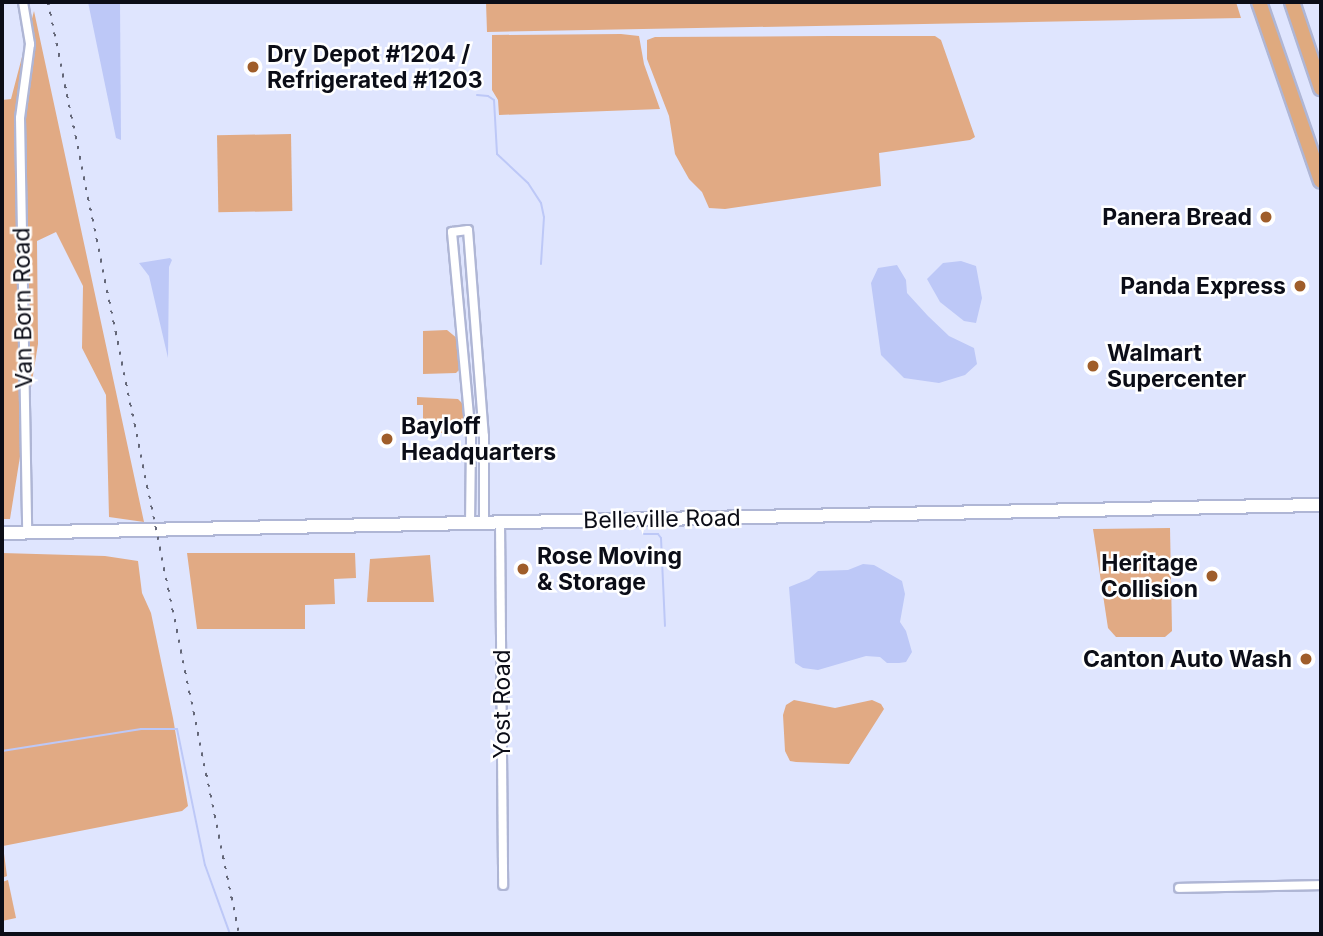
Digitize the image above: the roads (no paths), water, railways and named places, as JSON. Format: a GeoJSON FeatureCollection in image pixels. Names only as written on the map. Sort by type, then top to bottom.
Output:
{"type":"FeatureCollection","features":[{"type":"Feature","properties":{"kind":"main road"},"geometry":{"type":"LineString","coordinates":[[1259,2],[1321,181]]}},
{"type":"Feature","properties":{"kind":"main road"},"geometry":{"type":"LineString","coordinates":[[1292,2],[1321,88]]}},
{"type":"Feature","properties":{"kind":"main road","name":"Belleville Road"},"geometry":{"type":"LineString","coordinates":[[2,533],[1321,505]]}},
{"type":"Feature","properties":{"kind":"street","name":"Van Born Road"},"geometry":{"type":"LineString","coordinates":[[23,2],[30,44],[20,118],[27,532]]}},
{"type":"Feature","properties":{"kind":"street"},"geometry":{"type":"LineString","coordinates":[[470,524],[471,437],[452,232],[468,230],[484,436],[484,523]]}},
{"type":"Feature","properties":{"kind":"street"},"geometry":{"type":"LineString","coordinates":[[460,319],[475,317]]}},
{"type":"Feature","properties":{"kind":"street"},"geometry":{"type":"LineString","coordinates":[[466,386],[480,385]]}},
{"type":"Feature","properties":{"kind":"street"},"geometry":{"type":"LineString","coordinates":[[471,437],[484,436]]}},
{"type":"Feature","properties":{"kind":"street","name":"Yost Road"},"geometry":{"type":"LineString","coordinates":[[500,523],[503,886]]}},
{"type":"Feature","properties":{"kind":"street"},"geometry":{"type":"LineString","coordinates":[[1179,888],[1321,885]]}},
{"type":"Feature","properties":{"kind":"water"},"geometry":{"type":"Polygon","coordinates":[[[88,2],[120,2],[121,140],[116,138],[88,2]]]}},
{"type":"Feature","properties":{"kind":"water"},"geometry":{"type":"Polygon","coordinates":[[[170,258],[168,358],[149,276],[139,263],[170,258]]]}},
{"type":"Feature","properties":{"kind":"water"},"geometry":{"type":"Polygon","coordinates":[[[961,261],[976,266],[982,298],[976,323],[964,321],[940,302],[927,279],[943,263],[961,261]]]}},
{"type":"Feature","properties":{"kind":"water"},"geometry":{"type":"Polygon","coordinates":[[[897,265],[906,280],[907,293],[928,316],[949,336],[974,348],[977,364],[965,375],[939,383],[904,378],[881,355],[871,283],[878,268],[897,265]]]}},
{"type":"Feature","properties":{"kind":"water"},"geometry":{"type":"Polygon","coordinates":[[[863,564],[874,565],[902,581],[905,594],[900,622],[906,631],[912,652],[906,662],[887,663],[880,657],[866,656],[818,670],[803,668],[795,663],[789,587],[809,579],[818,571],[848,570],[863,564]]]}},
{"type":"Feature","properties":{"kind":"waterway"},"geometry":{"type":"LineString","coordinates":[[477,95],[488,96],[494,100],[497,154],[528,183],[541,203],[544,217],[541,264]]}},
{"type":"Feature","properties":{"kind":"waterway"},"geometry":{"type":"LineString","coordinates":[[644,534],[658,534],[661,538],[665,626]]}},
{"type":"Feature","properties":{"kind":"waterway"},"geometry":{"type":"LineString","coordinates":[[2,751],[141,729],[177,729],[205,865],[230,934]]}},
{"type":"Feature","properties":{"kind":"railway"},"geometry":{"type":"LineString","coordinates":[[48,2],[239,934]]}},
{"type":"Feature","properties":{"kind":"place","name":"Dry Depot #1204 / Refrigerated #1203"},"geometry":{"type":"Point","coordinates":[253,67]}},
{"type":"Feature","properties":{"kind":"place","name":"Panera Bread"},"geometry":{"type":"Point","coordinates":[1266,217]}},
{"type":"Feature","properties":{"kind":"place","name":"Panda Express"},"geometry":{"type":"Point","coordinates":[1300,286]}},
{"type":"Feature","properties":{"kind":"place","name":"Walmart Supercenter"},"geometry":{"type":"Point","coordinates":[1093,366]}},
{"type":"Feature","properties":{"kind":"place","name":"Bayloff Headquarters"},"geometry":{"type":"Point","coordinates":[387,439]}},
{"type":"Feature","properties":{"kind":"place","name":"Rose Moving & Storage"},"geometry":{"type":"Point","coordinates":[523,569]}},
{"type":"Feature","properties":{"kind":"place","name":"Heritage Collision"},"geometry":{"type":"Point","coordinates":[1212,576]}},
{"type":"Feature","properties":{"kind":"place","name":"Canton Auto Wash"},"geometry":{"type":"Point","coordinates":[1306,659]}}]}
